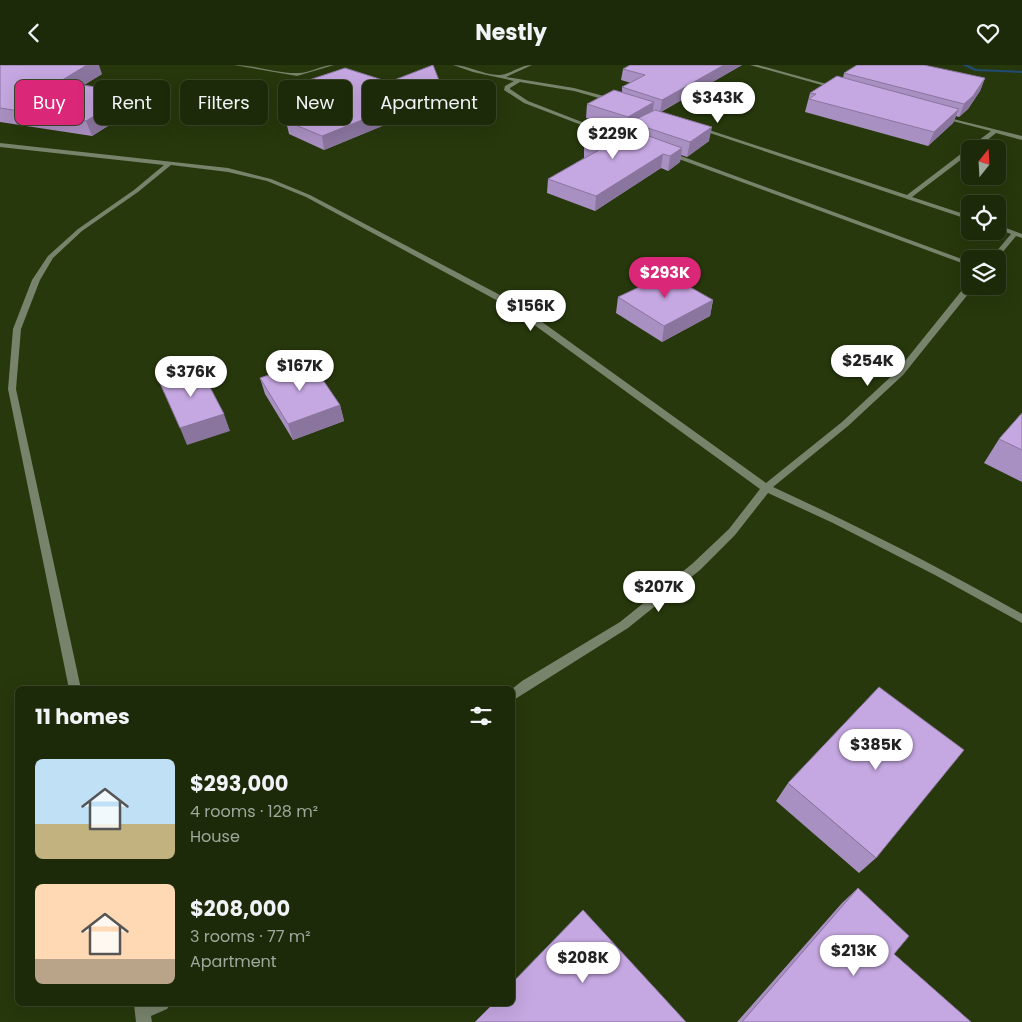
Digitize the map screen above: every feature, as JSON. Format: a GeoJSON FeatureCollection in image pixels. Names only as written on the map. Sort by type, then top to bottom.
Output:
{"type":"FeatureCollection","features":[{"type":"Feature","properties":{"kind":"street"},"geometry":{"type":"LineString","coordinates":[[236,65],[297,75],[310,73],[332,65]]}},
{"type":"Feature","properties":{"kind":"street"},"geometry":{"type":"LineString","coordinates":[[455,65],[501,77],[596,94],[624,104]]}},
{"type":"Feature","properties":{"kind":"street"},"geometry":{"type":"LineString","coordinates":[[501,77],[530,65]]}},
{"type":"Feature","properties":{"kind":"street"},"geometry":{"type":"LineString","coordinates":[[752,65],[846,90]]}},
{"type":"Feature","properties":{"kind":"street"},"geometry":{"type":"LineString","coordinates":[[520,80],[507,87],[506,91],[526,101],[628,140]]}},
{"type":"Feature","properties":{"kind":"street"},"geometry":{"type":"LineString","coordinates":[[939,115],[1022,138]]}},
{"type":"Feature","properties":{"kind":"street"},"geometry":{"type":"LineString","coordinates":[[690,125],[961,215]]}},
{"type":"Feature","properties":{"kind":"street"},"geometry":{"type":"LineString","coordinates":[[983,140],[995,131]]}},
{"type":"Feature","properties":{"kind":"street"},"geometry":{"type":"LineString","coordinates":[[0,145],[228,170],[269,180],[308,196],[514,306],[766,488],[836,520],[939,572],[1022,619]]}},
{"type":"Feature","properties":{"kind":"street"},"geometry":{"type":"LineString","coordinates":[[664,152],[961,261]]}},
{"type":"Feature","properties":{"kind":"street"},"geometry":{"type":"LineString","coordinates":[[908,197],[961,157]]}},
{"type":"Feature","properties":{"kind":"street"},"geometry":{"type":"LineString","coordinates":[[74,686],[12,389],[17,329],[36,280],[50,257],[80,230],[136,191],[170,163]]}},
{"type":"Feature","properties":{"kind":"street"},"geometry":{"type":"LineString","coordinates":[[1003,250],[1019,235],[1006,230]]}},
{"type":"Feature","properties":{"kind":"street"},"geometry":{"type":"LineString","coordinates":[[515,694],[624,625],[696,567],[732,532],[766,488],[845,424],[900,373],[963,295]]}},
{"type":"Feature","properties":{"kind":"street"},"geometry":{"type":"LineString","coordinates":[[142,1013],[158,1006]]}},
{"type":"Feature","properties":{"kind":"building"},"geometry":{"type":"Polygon","coordinates":[[[0,65],[87,65],[62,80],[15,80],[15,110],[0,108],[0,65]]]}},
{"type":"Feature","properties":{"kind":"building"},"geometry":{"type":"Polygon","coordinates":[[[433,65],[439,80],[394,80],[433,65]]]}},
{"type":"Feature","properties":{"kind":"building"},"geometry":{"type":"Polygon","coordinates":[[[630,65],[724,65],[662,100],[622,87],[645,75],[623,69],[630,65]]]}},
{"type":"Feature","properties":{"kind":"building"},"geometry":{"type":"Polygon","coordinates":[[[857,65],[924,65],[985,78],[973,96],[964,104],[844,73],[857,65]]]}},
{"type":"Feature","properties":{"kind":"building"},"geometry":{"type":"Polygon","coordinates":[[[345,68],[383,80],[362,80],[362,120],[352,124],[352,80],[309,80],[345,68]]]}},
{"type":"Feature","properties":{"kind":"building"},"geometry":{"type":"Polygon","coordinates":[[[837,76],[959,109],[934,132],[809,99],[816,94],[810,93],[837,76]]]}},
{"type":"Feature","properties":{"kind":"building"},"geometry":{"type":"Polygon","coordinates":[[[84,85],[94,87],[94,116],[84,121],[84,85]]]}},
{"type":"Feature","properties":{"kind":"building"},"geometry":{"type":"Polygon","coordinates":[[[614,90],[654,102],[628,117],[587,104],[614,90]]]}},
{"type":"Feature","properties":{"kind":"building"},"geometry":{"type":"Polygon","coordinates":[[[655,110],[712,127],[690,142],[630,122],[655,110]]]}},
{"type":"Feature","properties":{"kind":"building"},"geometry":{"type":"Polygon","coordinates":[[[296,125],[350,125],[322,136],[296,125]]]}},
{"type":"Feature","properties":{"kind":"building"},"geometry":{"type":"Polygon","coordinates":[[[621,126],[682,148],[670,156],[663,154],[596,196],[548,179],[599,150],[584,144],[621,126]]]}},
{"type":"Feature","properties":{"kind":"building"},"geometry":{"type":"Polygon","coordinates":[[[667,274],[713,300],[664,326],[618,297],[667,274]]]}},
{"type":"Feature","properties":{"kind":"building"},"geometry":{"type":"Polygon","coordinates":[[[310,361],[340,405],[288,424],[260,378],[310,361]]]}},
{"type":"Feature","properties":{"kind":"building"},"geometry":{"type":"Polygon","coordinates":[[[200,368],[224,414],[180,428],[159,381],[200,368]]]}},
{"type":"Feature","properties":{"kind":"building"},"geometry":{"type":"Polygon","coordinates":[[[1022,413],[1022,450],[999,439],[1022,413]]]}},
{"type":"Feature","properties":{"kind":"building"},"geometry":{"type":"Polygon","coordinates":[[[879,687],[964,750],[876,858],[788,783],[879,687]]]}},
{"type":"Feature","properties":{"kind":"building"},"geometry":{"type":"Polygon","coordinates":[[[858,888],[909,936],[894,954],[971,1022],[742,1022],[858,888]]]}},
{"type":"Feature","properties":{"kind":"building"},"geometry":{"type":"Polygon","coordinates":[[[583,910],[686,1022],[475,1022],[491,1006],[515,1006],[515,980],[583,910]]]}},
{"type":"Feature","properties":{"kind":"waterway"},"geometry":{"type":"LineString","coordinates":[[964,65],[975,70],[1022,72]]}}]}
